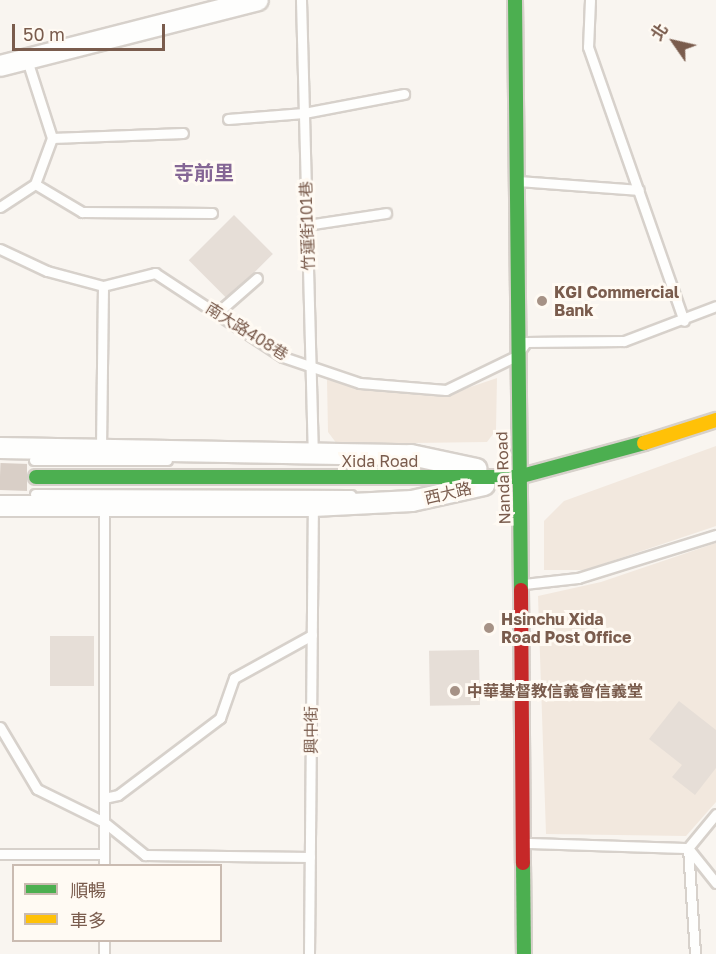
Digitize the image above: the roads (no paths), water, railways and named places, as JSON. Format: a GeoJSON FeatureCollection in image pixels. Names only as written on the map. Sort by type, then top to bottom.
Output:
{"type":"FeatureCollection","features":[{"type":"Feature","properties":{"kind":"main road","name":"Nanda Road"},"geometry":{"type":"LineString","coordinates":[[515,0],[516,356],[518,477],[524,584],[524,954]]}},
{"type":"Feature","properties":{"kind":"main road","name":"Xida Road"},"geometry":{"type":"LineString","coordinates":[[36,477],[518,477],[581,464],[716,420]]}},
{"type":"Feature","properties":{"kind":"street"},"geometry":{"type":"LineString","coordinates":[[0,66],[258,0]]}},
{"type":"Feature","properties":{"kind":"street","name":"西大路"},"geometry":{"type":"LineString","coordinates":[[0,448],[313,451],[411,455],[518,477]]}},
{"type":"Feature","properties":{"kind":"street","name":"西大路"},"geometry":{"type":"LineString","coordinates":[[0,506],[313,506],[412,501],[518,477]]}},
{"type":"Feature","properties":{"kind":"lane","name":"竹蓮街101巷"},"geometry":{"type":"LineString","coordinates":[[301,0],[313,451]]}},
{"type":"Feature","properties":{"kind":"lane"},"geometry":{"type":"LineString","coordinates":[[590,0],[588,47],[684,321],[716,306]]}},
{"type":"Feature","properties":{"kind":"lane"},"geometry":{"type":"LineString","coordinates":[[0,207],[35,183],[52,138],[27,60]]}},
{"type":"Feature","properties":{"kind":"lane"},"geometry":{"type":"LineString","coordinates":[[228,119],[304,113],[404,94]]}},
{"type":"Feature","properties":{"kind":"lane"},"geometry":{"type":"LineString","coordinates":[[52,138],[183,133]]}},
{"type":"Feature","properties":{"kind":"lane"},"geometry":{"type":"LineString","coordinates":[[516,181],[639,190]]}},
{"type":"Feature","properties":{"kind":"lane"},"geometry":{"type":"LineString","coordinates":[[35,183],[82,212],[212,213]]}},
{"type":"Feature","properties":{"kind":"lane"},"geometry":{"type":"LineString","coordinates":[[307,225],[386,213]]}},
{"type":"Feature","properties":{"kind":"lane"},"geometry":{"type":"LineString","coordinates":[[0,249],[47,271],[103,286],[101,449]]}},
{"type":"Feature","properties":{"kind":"lane","name":"南大路408巷"},"geometry":{"type":"LineString","coordinates":[[103,286],[155,273],[283,357],[360,382],[446,390],[516,356],[526,342],[624,341],[684,321]]}},
{"type":"Feature","properties":{"kind":"lane"},"geometry":{"type":"LineString","coordinates":[[218,313],[256,278]]}},
{"type":"Feature","properties":{"kind":"lane"},"geometry":{"type":"LineString","coordinates":[[34,460],[386,460],[411,455]]}},
{"type":"Feature","properties":{"kind":"lane"},"geometry":{"type":"LineString","coordinates":[[35,494],[383,495],[412,501]]}},
{"type":"Feature","properties":{"kind":"lane","name":"興中街"},"geometry":{"type":"LineString","coordinates":[[309,954],[313,506]]}},
{"type":"Feature","properties":{"kind":"lane"},"geometry":{"type":"LineString","coordinates":[[104,507],[104,864]]}},
{"type":"Feature","properties":{"kind":"lane"},"geometry":{"type":"LineString","coordinates":[[524,584],[578,578],[716,535]]}},
{"type":"Feature","properties":{"kind":"lane"},"geometry":{"type":"LineString","coordinates":[[104,798],[118,795],[220,718],[234,678],[312,635]]}},
{"type":"Feature","properties":{"kind":"lane"},"geometry":{"type":"LineString","coordinates":[[0,727],[37,789],[104,822],[145,855],[310,857]]}},
{"type":"Feature","properties":{"kind":"lane"},"geometry":{"type":"LineString","coordinates":[[695,954],[688,848],[716,814]]}},
{"type":"Feature","properties":{"kind":"lane"},"geometry":{"type":"LineString","coordinates":[[524,843],[688,848],[716,883]]}},
{"type":"Feature","properties":{"kind":"lane"},"geometry":{"type":"LineString","coordinates":[[0,854],[104,854]]}},
{"type":"Feature","properties":{"kind":"tunnel"},"geometry":{"type":"LineString","coordinates":[[0,476],[36,477]]}},
{"type":"Feature","properties":{"kind":"place","name":"KGI Commercial Bank"},"geometry":{"type":"Point","coordinates":[542,301]}},
{"type":"Feature","properties":{"kind":"place","name":"Hsinchu Xida Road Post Office"},"geometry":{"type":"Point","coordinates":[489,628]}},
{"type":"Feature","properties":{"kind":"place","name":"中華基督教信義會信義堂"},"geometry":{"type":"Point","coordinates":[455,691]}},
{"type":"Feature","properties":{"kind":"district","name":"寺前里"},"geometry":{"type":"Point","coordinates":[204,172]}}]}
